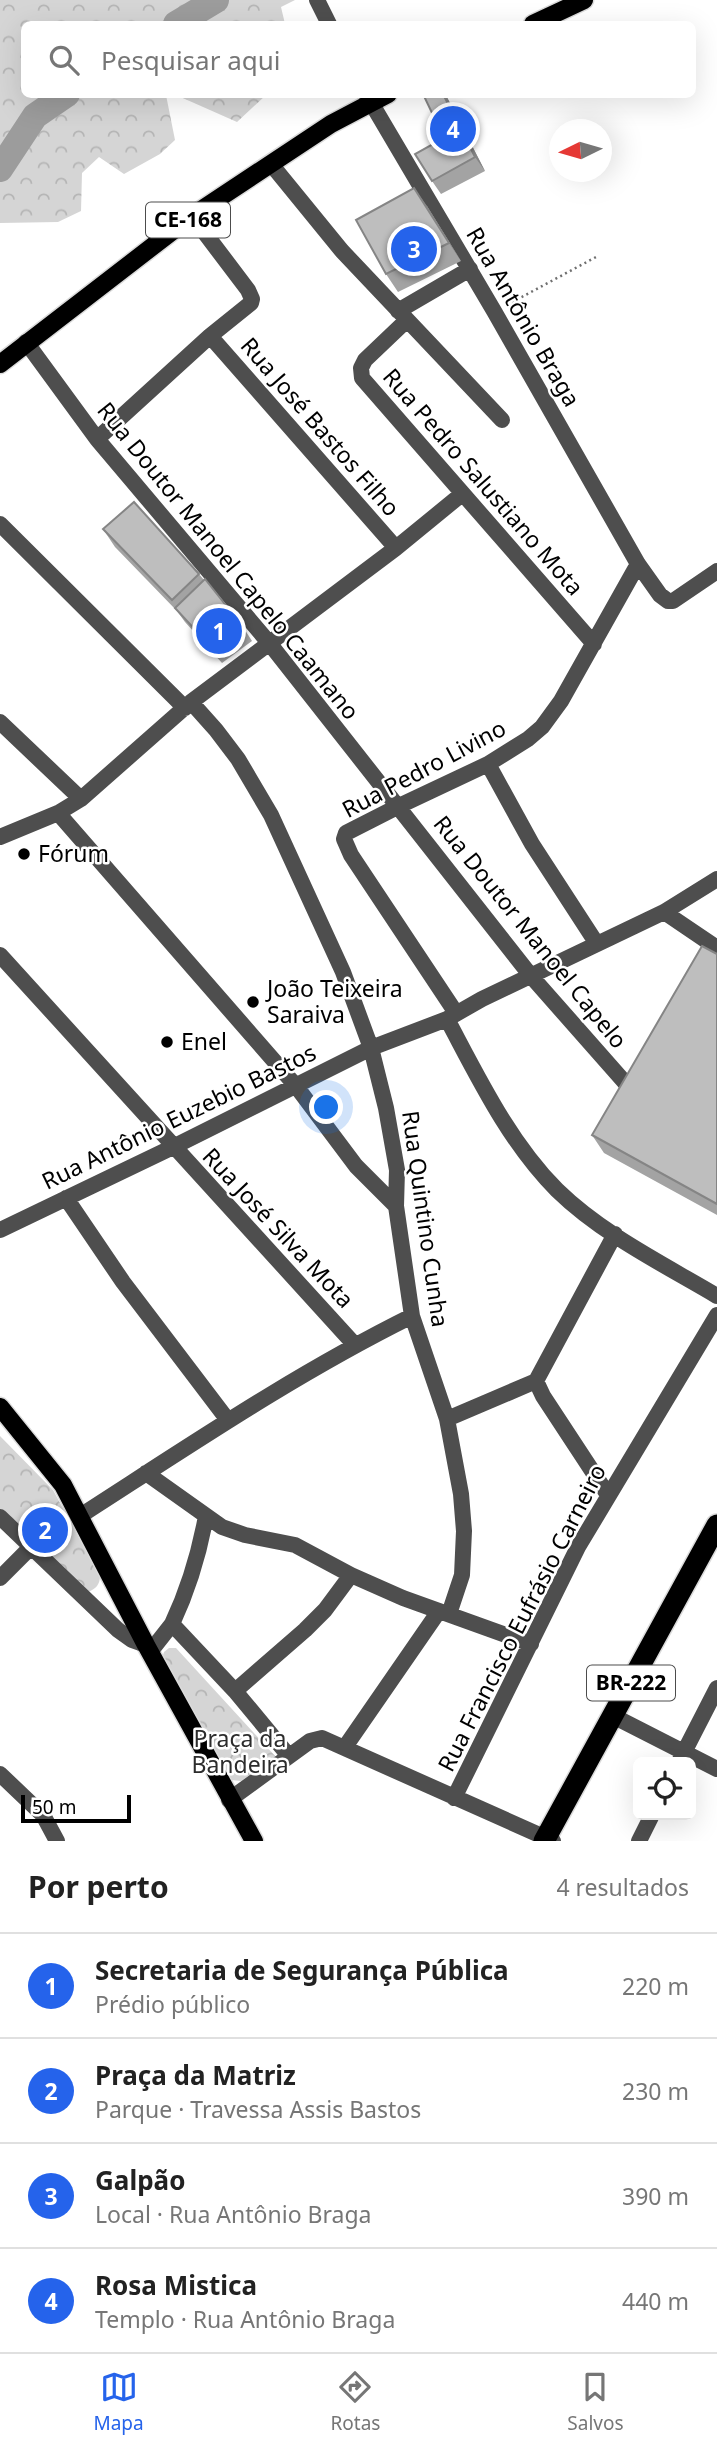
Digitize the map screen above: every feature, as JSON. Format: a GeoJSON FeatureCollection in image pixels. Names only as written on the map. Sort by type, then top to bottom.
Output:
{"type":"FeatureCollection","features":[{"type":"Feature","properties":{"kind":"highway","name":"BR-222"},"geometry":{"type":"LineString","coordinates":[[548,1840],[717,1525]]}},
{"type":"Feature","properties":{"kind":"main road"},"geometry":{"type":"LineString","coordinates":[[539,21],[584,0]]}},
{"type":"Feature","properties":{"kind":"main road","name":"CE-168"},"geometry":{"type":"LineString","coordinates":[[0,364],[192,216],[368,99]]}},
{"type":"Feature","properties":{"kind":"main road"},"geometry":{"type":"LineString","coordinates":[[0,1408],[63,1485],[229,1800],[254,1841]]}},
{"type":"Feature","properties":{"kind":"street"},"geometry":{"type":"LineString","coordinates":[[317,0],[328,21]]}},
{"type":"Feature","properties":{"kind":"street","name":"Rua Antônio Braga"},"geometry":{"type":"LineString","coordinates":[[368,99],[495,311],[638,564],[660,595],[673,601],[717,571]]}},
{"type":"Feature","properties":{"kind":"street"},"geometry":{"type":"LineString","coordinates":[[271,164],[342,251],[502,420]]}},
{"type":"Feature","properties":{"kind":"street"},"geometry":{"type":"LineString","coordinates":[[97,439],[211,336],[248,307],[252,299],[192,216]]}},
{"type":"Feature","properties":{"kind":"street"},"geometry":{"type":"LineString","coordinates":[[403,315],[470,269]]}},
{"type":"Feature","properties":{"kind":"street","name":"Rua Pedro Salustiano Mota"},"geometry":{"type":"LineString","coordinates":[[403,315],[365,360],[360,373],[362,378],[594,644]]}},
{"type":"Feature","properties":{"kind":"street","name":"Rua José Bastos Filho"},"geometry":{"type":"LineString","coordinates":[[211,336],[396,548]]}},
{"type":"Feature","properties":{"kind":"street","name":"Rua Doutor Manoel Capelo Caamano"},"geometry":{"type":"LineString","coordinates":[[26,342],[97,439],[270,644],[399,806]]}},
{"type":"Feature","properties":{"kind":"street"},"geometry":{"type":"LineString","coordinates":[[0,837],[58,813],[81,799],[188,705],[396,548],[462,494]]}},
{"type":"Feature","properties":{"kind":"street","name":"Rua Quintino Cunha"},"geometry":{"type":"LineString","coordinates":[[0,524],[216,730],[237,759],[271,815],[343,972],[371,1048],[386,1108],[397,1170],[396,1206],[412,1316],[447,1419],[461,1494],[464,1531],[462,1575],[444,1613],[345,1747]]}},
{"type":"Feature","properties":{"kind":"street","name":"Rua Pedro Livino"},"geometry":{"type":"LineString","coordinates":[[452,1016],[351,855],[344,839],[346,833],[488,764],[542,727],[561,701],[638,564]]}},
{"type":"Feature","properties":{"kind":"street"},"geometry":{"type":"LineString","coordinates":[[0,722],[81,799]]}},
{"type":"Feature","properties":{"kind":"street"},"geometry":{"type":"LineString","coordinates":[[488,764],[532,844],[597,944]]}},
{"type":"Feature","properties":{"kind":"street","name":"Rua Doutor Manoel Capelo"},"geometry":{"type":"LineString","coordinates":[[399,806],[531,975],[628,1086]]}},
{"type":"Feature","properties":{"kind":"street"},"geometry":{"type":"LineString","coordinates":[[58,813],[296,1086],[356,1166],[396,1206]]}},
{"type":"Feature","properties":{"kind":"street","name":"Rua Antônio Euzebio Bastos"},"geometry":{"type":"LineString","coordinates":[[0,1230],[371,1048],[452,1016],[664,912],[717,879]]}},
{"type":"Feature","properties":{"kind":"street"},"geometry":{"type":"LineString","coordinates":[[664,912],[717,948]]}},
{"type":"Feature","properties":{"kind":"street","name":"Rua José Silva Mota"},"geometry":{"type":"LineString","coordinates":[[0,955],[354,1344]]}},
{"type":"Feature","properties":{"kind":"street"},"geometry":{"type":"LineString","coordinates":[[452,1016],[479,1079],[536,1167],[558,1191],[615,1234],[717,1296]]}},
{"type":"Feature","properties":{"kind":"street"},"geometry":{"type":"LineString","coordinates":[[66,1198],[137,1302],[227,1419]]}},
{"type":"Feature","properties":{"kind":"street"},"geometry":{"type":"LineString","coordinates":[[447,1419],[536,1381],[615,1234]]}},
{"type":"Feature","properties":{"kind":"street","name":"Rua Francisco Eufrásio Carneiro"},"geometry":{"type":"LineString","coordinates":[[454,1798],[578,1547],[717,1315]]}},
{"type":"Feature","properties":{"kind":"street"},"geometry":{"type":"LineString","coordinates":[[80,1516],[227,1419],[354,1344],[412,1316]]}},
{"type":"Feature","properties":{"kind":"street"},"geometry":{"type":"LineString","coordinates":[[536,1381],[608,1495]]}},
{"type":"Feature","properties":{"kind":"street"},"geometry":{"type":"LineString","coordinates":[[146,1473],[222,1527],[245,1535],[295,1545],[351,1575],[444,1613],[531,1644]]}},
{"type":"Feature","properties":{"kind":"street"},"geometry":{"type":"LineString","coordinates":[[0,1517],[118,1630],[148,1649],[172,1624],[187,1592],[199,1554],[206,1516]]}},
{"type":"Feature","properties":{"kind":"street"},"geometry":{"type":"LineString","coordinates":[[0,1578],[31,1547]]}},
{"type":"Feature","properties":{"kind":"street"},"geometry":{"type":"LineString","coordinates":[[235,1691],[325,1610],[351,1575]]}},
{"type":"Feature","properties":{"kind":"street"},"geometry":{"type":"LineString","coordinates":[[172,1624],[235,1691],[289,1756]]}},
{"type":"Feature","properties":{"kind":"street"},"geometry":{"type":"LineString","coordinates":[[613,1716],[681,1757],[717,1688]]}},
{"type":"Feature","properties":{"kind":"street"},"geometry":{"type":"LineString","coordinates":[[229,1800],[316,1738],[345,1747],[548,1840]]}},
{"type":"Feature","properties":{"kind":"street"},"geometry":{"type":"LineString","coordinates":[[696,1762],[717,1769]]}},
{"type":"Feature","properties":{"kind":"street"},"geometry":{"type":"LineString","coordinates":[[2,1778],[43,1815],[57,1841]]}},
{"type":"Feature","properties":{"kind":"street"},"geometry":{"type":"LineString","coordinates":[[639,1841],[650,1820]]}},
{"type":"Feature","properties":{"kind":"path"},"geometry":{"type":"LineString","coordinates":[[495,311],[596,257]]}},
{"type":"Feature","properties":{"kind":"green space"},"geometry":{"type":"Polygon","coordinates":[[[0,0],[295,0],[281,7],[284,21],[21,21],[21,98],[167,98],[175,140],[160,154],[124,174],[99,157],[82,173],[81,211],[58,222],[0,223],[0,0]]]}},
{"type":"Feature","properties":{"kind":"green space"},"geometry":{"type":"Polygon","coordinates":[[[183,98],[263,98],[237,122],[183,98]]]}},
{"type":"Feature","properties":{"kind":"green space"},"geometry":{"type":"Polygon","coordinates":[[[0,1436],[53,1490],[100,1576],[98,1584],[88,1592],[0,1514],[0,1436]]]}},
{"type":"Feature","properties":{"kind":"green space","name":"Praça da Bandeira"},"geometry":{"type":"Polygon","coordinates":[[[169,1648],[176,1648],[276,1757],[241,1781],[227,1777],[162,1658],[169,1648]]]}},
{"type":"Feature","properties":{"kind":"building"},"geometry":{"type":"Polygon","coordinates":[[[425,98],[445,98],[475,157],[432,181],[415,154],[444,138],[425,98]]]}},
{"type":"Feature","properties":{"kind":"building"},"geometry":{"type":"Polygon","coordinates":[[[414,188],[449,243],[386,274],[356,220],[414,188]]]}},
{"type":"Feature","properties":{"kind":"building"},"geometry":{"type":"Polygon","coordinates":[[[134,502],[199,574],[172,600],[103,529],[134,502]]]}},
{"type":"Feature","properties":{"kind":"building"},"geometry":{"type":"Polygon","coordinates":[[[205,579],[243,627],[213,649],[175,608],[205,579]]]}},
{"type":"Feature","properties":{"kind":"building"},"geometry":{"type":"Polygon","coordinates":[[[702,946],[717,954],[717,1204],[592,1135],[702,946]]]}},
{"type":"Feature","properties":{"kind":"waterway"},"geometry":{"type":"LineString","coordinates":[[181,21],[216,0]]}},
{"type":"Feature","properties":{"kind":"waterway"},"geometry":{"type":"LineString","coordinates":[[0,169],[35,116],[61,98]]}},
{"type":"Feature","properties":{"kind":"place","name":"Rosa Mistica"},"geometry":{"type":"Point","coordinates":[453,129]}},
{"type":"Feature","properties":{"kind":"place","name":"Galpão"},"geometry":{"type":"Point","coordinates":[414,249]}},
{"type":"Feature","properties":{"kind":"place","name":"Secretaria de Segurança Pública"},"geometry":{"type":"Point","coordinates":[219,631]}},
{"type":"Feature","properties":{"kind":"place","name":"Fórum"},"geometry":{"type":"Point","coordinates":[24,854]}},
{"type":"Feature","properties":{"kind":"place","name":"João Teixeira Saraiva"},"geometry":{"type":"Point","coordinates":[253,1002]}},
{"type":"Feature","properties":{"kind":"place","name":"Enel"},"geometry":{"type":"Point","coordinates":[167,1042]}},
{"type":"Feature","properties":{"kind":"place","name":"Praça da Matriz"},"geometry":{"type":"Point","coordinates":[45,1530]}}]}
